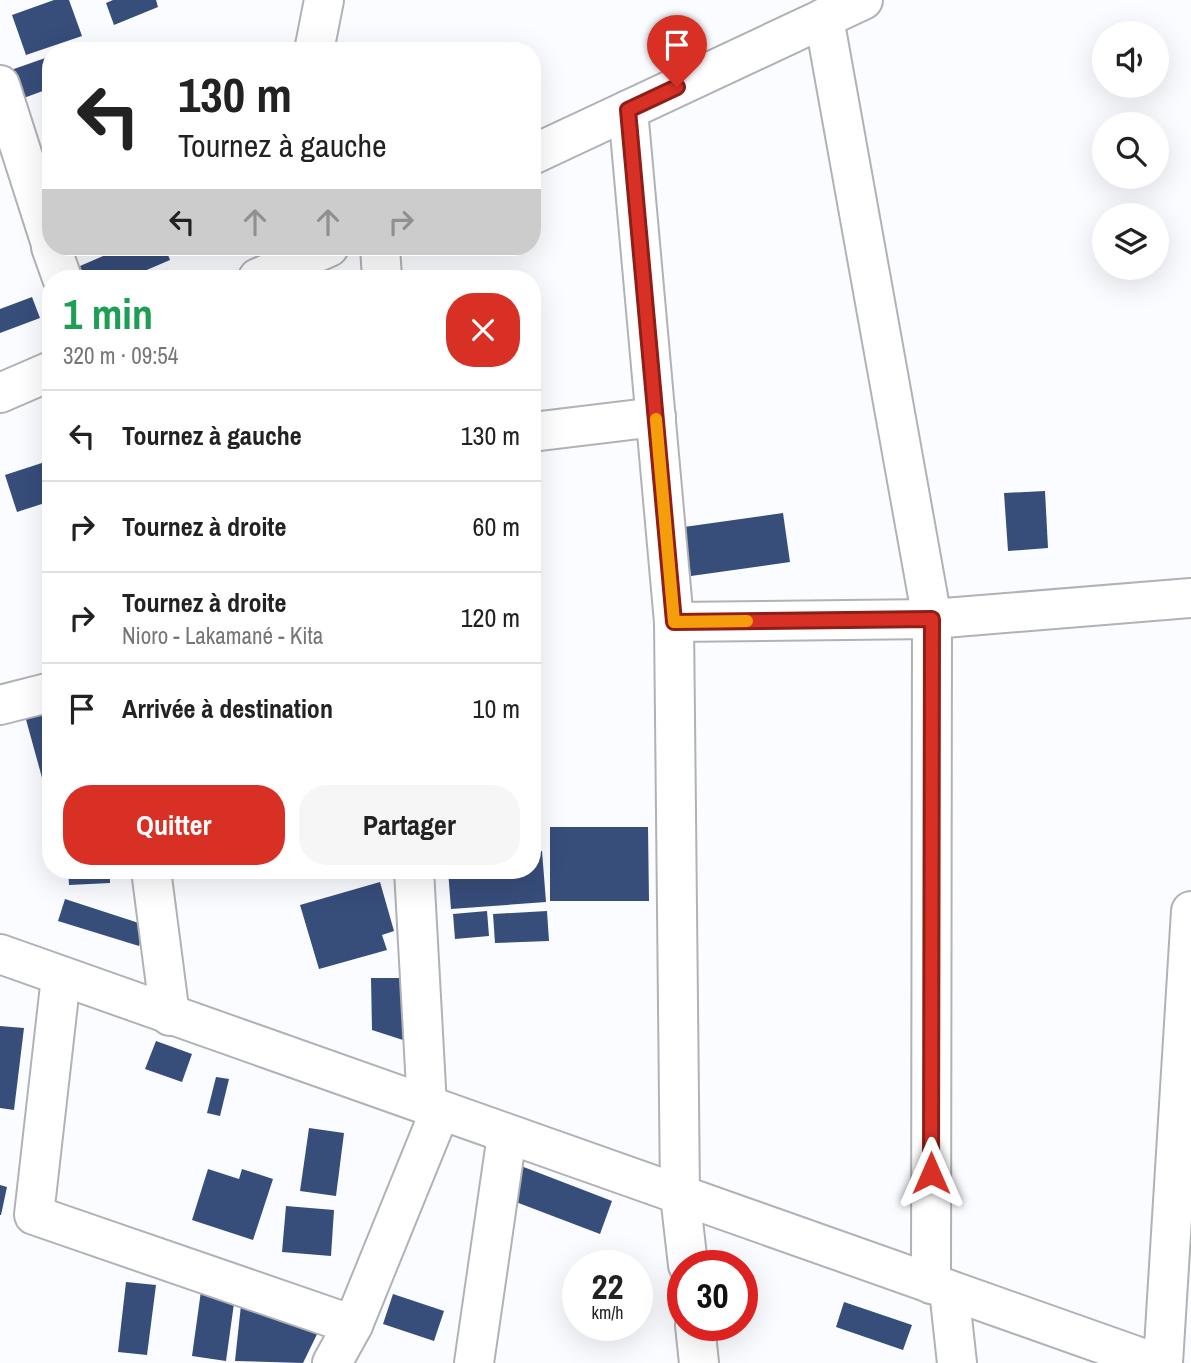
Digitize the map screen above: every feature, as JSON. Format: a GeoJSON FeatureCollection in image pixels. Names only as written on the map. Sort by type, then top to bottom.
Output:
{"type":"FeatureCollection","features":[{"type":"Feature","properties":{"kind":"street"},"geometry":{"type":"LineString","coordinates":[[316,42],[324,0]]}},
{"type":"Feature","properties":{"kind":"street"},"geometry":{"type":"LineString","coordinates":[[541,151],[863,0]]}},
{"type":"Feature","properties":{"kind":"street"},"geometry":{"type":"LineString","coordinates":[[824,18],[932,619],[940,1287],[957,1363]]}},
{"type":"Feature","properties":{"kind":"street"},"geometry":{"type":"LineString","coordinates":[[0,85],[42,218]]}},
{"type":"Feature","properties":{"kind":"street"},"geometry":{"type":"LineString","coordinates":[[628,110],[674,622],[680,1195],[686,1250]]}},
{"type":"Feature","properties":{"kind":"street"},"geometry":{"type":"LineString","coordinates":[[267,266],[300,256]]}},
{"type":"Feature","properties":{"kind":"street"},"geometry":{"type":"LineString","coordinates":[[0,393],[42,375]]}},
{"type":"Feature","properties":{"kind":"street"},"geometry":{"type":"LineString","coordinates":[[541,431],[656,417]]}},
{"type":"Feature","properties":{"kind":"street"},"geometry":{"type":"LineString","coordinates":[[674,622],[932,619],[1191,598]]}},
{"type":"Feature","properties":{"kind":"street"},"geometry":{"type":"LineString","coordinates":[[0,705],[42,694]]}},
{"type":"Feature","properties":{"kind":"street"},"geometry":{"type":"LineString","coordinates":[[152,879],[170,1016]]}},
{"type":"Feature","properties":{"kind":"street"},"geometry":{"type":"LineString","coordinates":[[332,1363],[353,1325],[434,1109],[415,879]]}},
{"type":"Feature","properties":{"kind":"street"},"geometry":{"type":"LineString","coordinates":[[1163,1363],[1191,911]]}},
{"type":"Feature","properties":{"kind":"street"},"geometry":{"type":"LineString","coordinates":[[0,954],[1156,1363]]}},
{"type":"Feature","properties":{"kind":"street"},"geometry":{"type":"LineString","coordinates":[[61,977],[34,1215],[353,1325]]}},
{"type":"Feature","properties":{"kind":"street"},"geometry":{"type":"LineString","coordinates":[[474,1363],[507,1135]]}},
{"type":"Feature","properties":{"kind":"street"},"geometry":{"type":"LineString","coordinates":[[697,1341],[699,1363]]}},
{"type":"Feature","properties":{"kind":"building"},"geometry":{"type":"Polygon","coordinates":[[[54,0],[69,0],[82,36],[64,42],[42,42],[42,50],[26,55],[12,15],[54,0]]]}},
{"type":"Feature","properties":{"kind":"building"},"geometry":{"type":"Polygon","coordinates":[[[113,0],[156,0],[158,7],[114,25],[106,3],[113,0]]]}},
{"type":"Feature","properties":{"kind":"building"},"geometry":{"type":"Polygon","coordinates":[[[42,59],[42,91],[21,99],[11,70],[42,59]]]}},
{"type":"Feature","properties":{"kind":"building"},"geometry":{"type":"Polygon","coordinates":[[[103,256],[168,256],[170,260],[147,270],[82,270],[80,266],[103,256]]]}},
{"type":"Feature","properties":{"kind":"building"},"geometry":{"type":"Polygon","coordinates":[[[32,297],[40,318],[0,333],[0,309],[32,297]]]}},
{"type":"Feature","properties":{"kind":"building"},"geometry":{"type":"Polygon","coordinates":[[[42,463],[42,504],[17,512],[5,475],[42,463]]]}},
{"type":"Feature","properties":{"kind":"building"},"geometry":{"type":"Polygon","coordinates":[[[1045,491],[1048,548],[1008,551],[1004,493],[1045,491]]]}},
{"type":"Feature","properties":{"kind":"building"},"geometry":{"type":"Polygon","coordinates":[[[783,513],[790,562],[691,576],[684,527],[783,513]]]}},
{"type":"Feature","properties":{"kind":"building"},"geometry":{"type":"Polygon","coordinates":[[[42,699],[42,778],[22,705],[42,699]]]}},
{"type":"Feature","properties":{"kind":"building"},"geometry":{"type":"Polygon","coordinates":[[[550,827],[648,827],[649,901],[550,901],[550,827]]]}},
{"type":"Feature","properties":{"kind":"building"},"geometry":{"type":"Polygon","coordinates":[[[541,851],[546,902],[451,909],[449,879],[541,879],[541,851]]]}},
{"type":"Feature","properties":{"kind":"building"},"geometry":{"type":"Polygon","coordinates":[[[69,879],[110,879],[110,883],[69,885],[69,879]]]}},
{"type":"Feature","properties":{"kind":"building"},"geometry":{"type":"Polygon","coordinates":[[[380,882],[394,931],[382,935],[387,950],[319,969],[300,905],[380,882]]]}},
{"type":"Feature","properties":{"kind":"building"},"geometry":{"type":"Polygon","coordinates":[[[65,899],[145,925],[139,946],[58,921],[65,899]]]}},
{"type":"Feature","properties":{"kind":"building"},"geometry":{"type":"Polygon","coordinates":[[[487,911],[489,936],[455,939],[453,914],[487,911]]]}},
{"type":"Feature","properties":{"kind":"building"},"geometry":{"type":"Polygon","coordinates":[[[547,911],[549,941],[495,943],[493,914],[547,911]]]}},
{"type":"Feature","properties":{"kind":"building"},"geometry":{"type":"Polygon","coordinates":[[[371,978],[401,978],[403,1040],[372,1030],[371,978]]]}},
{"type":"Feature","properties":{"kind":"building"},"geometry":{"type":"Polygon","coordinates":[[[0,1026],[24,1028],[14,1110],[0,1108],[0,1026]]]}},
{"type":"Feature","properties":{"kind":"building"},"geometry":{"type":"Polygon","coordinates":[[[156,1041],[192,1054],[182,1082],[145,1069],[156,1041]]]}},
{"type":"Feature","properties":{"kind":"building"},"geometry":{"type":"Polygon","coordinates":[[[216,1077],[229,1079],[220,1116],[207,1113],[216,1077]]]}},
{"type":"Feature","properties":{"kind":"building"},"geometry":{"type":"Polygon","coordinates":[[[309,1128],[344,1133],[336,1196],[300,1191],[309,1128]]]}},
{"type":"Feature","properties":{"kind":"building"},"geometry":{"type":"Polygon","coordinates":[[[521,1166],[612,1201],[600,1234],[508,1199],[521,1166]]]}},
{"type":"Feature","properties":{"kind":"building"},"geometry":{"type":"Polygon","coordinates":[[[208,1169],[239,1179],[242,1169],[273,1179],[253,1240],[192,1220],[208,1169]]]}},
{"type":"Feature","properties":{"kind":"building"},"geometry":{"type":"Polygon","coordinates":[[[0,1185],[7,1187],[1,1215],[0,1215],[0,1185]]]}},
{"type":"Feature","properties":{"kind":"building"},"geometry":{"type":"Polygon","coordinates":[[[286,1206],[334,1210],[331,1256],[282,1252],[286,1206]]]}},
{"type":"Feature","properties":{"kind":"building"},"geometry":{"type":"Polygon","coordinates":[[[126,1282],[156,1285],[147,1355],[118,1352],[126,1282]]]}},
{"type":"Feature","properties":{"kind":"building"},"geometry":{"type":"Polygon","coordinates":[[[201,1291],[235,1296],[226,1361],[192,1356],[201,1291]]]}},
{"type":"Feature","properties":{"kind":"building"},"geometry":{"type":"Polygon","coordinates":[[[393,1294],[444,1311],[434,1341],[383,1324],[393,1294]]]}},
{"type":"Feature","properties":{"kind":"building"},"geometry":{"type":"Polygon","coordinates":[[[844,1302],[912,1325],[903,1350],[836,1327],[844,1302]]]}},
{"type":"Feature","properties":{"kind":"building"},"geometry":{"type":"Polygon","coordinates":[[[241,1305],[322,1324],[303,1363],[235,1361],[241,1305]]]}},
{"type":"Feature","properties":{"kind":"slow traffic"},"geometry":{"type":"LineString","coordinates":[[656,419],[674,622],[747,621]]}},
{"type":"Feature","properties":{"kind":"route"},"geometry":{"type":"LineString","coordinates":[[677,87],[628,110],[674,622],[932,619],[931,1173]]}}]}
